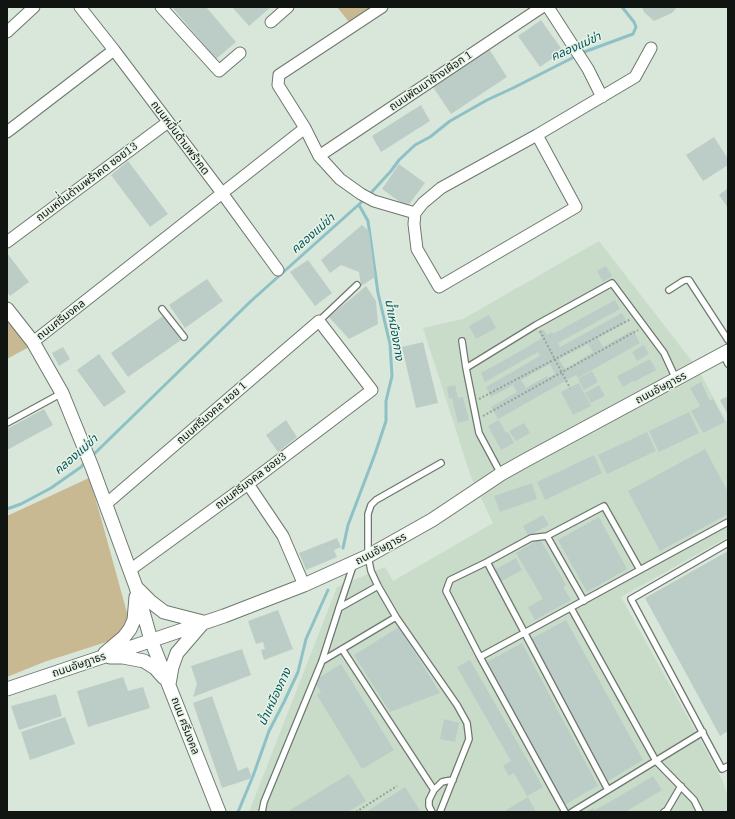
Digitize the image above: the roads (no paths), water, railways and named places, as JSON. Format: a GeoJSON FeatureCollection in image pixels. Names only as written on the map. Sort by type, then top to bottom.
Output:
{"type":"FeatureCollection","features":[{"type":"Feature","properties":{"kind":"street"},"geometry":{"type":"LineString","coordinates":[[7,32],[34,7]]}},
{"type":"Feature","properties":{"kind":"street","name":"ถนนหมื่่นด้ามพร้าคต"},"geometry":{"type":"LineString","coordinates":[[80,7],[222,193],[278,270]]}},
{"type":"Feature","properties":{"kind":"street"},"geometry":{"type":"LineString","coordinates":[[161,7],[219,71],[240,53]]}},
{"type":"Feature","properties":{"kind":"street"},"geometry":{"type":"LineString","coordinates":[[271,22],[288,7]]}},
{"type":"Feature","properties":{"kind":"street"},"geometry":{"type":"LineString","coordinates":[[382,7],[278,75],[278,86],[305,128],[319,156],[340,179],[374,201],[415,213]]}},
{"type":"Feature","properties":{"kind":"street","name":"ถนนพัฒนาช้างเผือก 1"},"geometry":{"type":"LineString","coordinates":[[319,156],[542,7]]}},
{"type":"Feature","properties":{"kind":"street"},"geometry":{"type":"LineString","coordinates":[[548,7],[588,69],[602,97]]}},
{"type":"Feature","properties":{"kind":"street"},"geometry":{"type":"LineString","coordinates":[[537,135],[576,207],[439,287],[418,249],[414,224],[415,213],[423,203],[441,188],[537,135],[635,76],[651,48]]}},
{"type":"Feature","properties":{"kind":"street"},"geometry":{"type":"LineString","coordinates":[[7,132],[114,50]]}},
{"type":"Feature","properties":{"kind":"street","name":"ถนนหมื่่นด้ามพร้าคต ซอย13"},"geometry":{"type":"LineString","coordinates":[[7,242],[168,122]]}},
{"type":"Feature","properties":{"kind":"street","name":"ถนนศรีมงคล"},"geometry":{"type":"LineString","coordinates":[[151,640],[136,587],[85,449],[62,393],[33,342],[305,128]]}},
{"type":"Feature","properties":{"kind":"street"},"geometry":{"type":"LineString","coordinates":[[7,309],[33,342]]}},
{"type":"Feature","properties":{"kind":"street","name":"ถนนศรีมงคล ซอย3"},"geometry":{"type":"LineString","coordinates":[[130,570],[248,484],[372,390],[319,321]]}},
{"type":"Feature","properties":{"kind":"street","name":"ถนนศรีมงคล ซอย 1"},"geometry":{"type":"LineString","coordinates":[[106,504],[319,321]]}},
{"type":"Feature","properties":{"kind":"street","name":"ถนนอัษฎาธร"},"geometry":{"type":"LineString","coordinates":[[7,689],[224,616],[304,585],[355,563],[432,520],[501,474],[676,380],[726,356]]}},
{"type":"Feature","properties":{"kind":"street"},"geometry":{"type":"LineString","coordinates":[[248,484],[283,536],[304,585]]}},
{"type":"Feature","properties":{"kind":"street"},"geometry":{"type":"LineString","coordinates":[[136,587],[164,612],[203,622],[176,653],[169,684]]}},
{"type":"Feature","properties":{"kind":"street"},"geometry":{"type":"LineString","coordinates":[[101,657],[124,637],[130,629],[134,620],[136,587]]}},
{"type":"Feature","properties":{"kind":"street","name":"ถนน ศรีมงคล"},"geometry":{"type":"LineString","coordinates":[[151,640],[219,812]]}},
{"type":"Feature","properties":{"kind":"street"},"geometry":{"type":"LineString","coordinates":[[101,657],[144,661],[155,668],[169,684]]}},
{"type":"Feature","properties":{"kind":"lane"},"geometry":{"type":"LineString","coordinates":[[669,290],[683,281],[689,280],[728,340]]}},
{"type":"Feature","properties":{"kind":"lane"},"geometry":{"type":"LineString","coordinates":[[466,368],[536,325],[612,284],[664,353],[676,380]]}},
{"type":"Feature","properties":{"kind":"lane"},"geometry":{"type":"LineString","coordinates":[[319,321],[357,285]]}},
{"type":"Feature","properties":{"kind":"lane"},"geometry":{"type":"LineString","coordinates":[[162,309],[184,337]]}},
{"type":"Feature","properties":{"kind":"lane"},"geometry":{"type":"LineString","coordinates":[[462,341],[479,433],[501,474]]}},
{"type":"Feature","properties":{"kind":"lane"},"geometry":{"type":"LineString","coordinates":[[7,423],[62,393]]}},
{"type":"Feature","properties":{"kind":"lane"},"geometry":{"type":"LineString","coordinates":[[440,812],[469,740],[467,723],[458,705],[396,617],[378,586],[371,571],[368,556],[368,514],[371,505],[376,500],[441,463]]}},
{"type":"Feature","properties":{"kind":"lane"},"geometry":{"type":"LineString","coordinates":[[565,812],[480,657],[446,591],[450,580],[531,538],[547,536],[604,506],[640,570]]}},
{"type":"Feature","properties":{"kind":"lane"},"geometry":{"type":"LineString","coordinates":[[480,657],[728,522]]}},
{"type":"Feature","properties":{"kind":"lane"},"geometry":{"type":"LineString","coordinates":[[547,536],[584,601]]}},
{"type":"Feature","properties":{"kind":"lane"},"geometry":{"type":"LineString","coordinates":[[728,543],[631,599],[722,770],[728,766]]}},
{"type":"Feature","properties":{"kind":"lane"},"geometry":{"type":"LineString","coordinates":[[487,562],[608,790]]}},
{"type":"Feature","properties":{"kind":"lane"},"geometry":{"type":"LineString","coordinates":[[262,812],[264,802],[322,662],[355,563]]}},
{"type":"Feature","properties":{"kind":"lane"},"geometry":{"type":"LineString","coordinates":[[339,608],[378,586]]}},
{"type":"Feature","properties":{"kind":"lane"},"geometry":{"type":"LineString","coordinates":[[571,608],[656,761],[694,800],[700,812]]}},
{"type":"Feature","properties":{"kind":"lane"},"geometry":{"type":"LineString","coordinates":[[322,662],[396,617]]}},
{"type":"Feature","properties":{"kind":"lane"},"geometry":{"type":"LineString","coordinates":[[342,649],[434,790]]}},
{"type":"Feature","properties":{"kind":"lane"},"geometry":{"type":"LineString","coordinates":[[572,812],[702,732]]}},
{"type":"Feature","properties":{"kind":"lane"},"geometry":{"type":"LineString","coordinates":[[432,812],[429,806],[429,800],[434,790],[442,782],[453,780]]}},
{"type":"Feature","properties":{"kind":"lane"},"geometry":{"type":"LineString","coordinates":[[664,812],[667,810],[681,786]]}},
{"type":"Feature","properties":{"kind":"waterway","name":"คลองแม่ข่า"},"geometry":{"type":"LineString","coordinates":[[369,195],[399,160],[415,145],[430,137],[450,121],[487,100],[584,52],[633,34],[636,27],[634,22],[622,7]]}},
{"type":"Feature","properties":{"kind":"waterway","name":"คลองแม่ข่า"},"geometry":{"type":"LineString","coordinates":[[92,456],[251,301],[365,199]]}},
{"type":"Feature","properties":{"kind":"waterway","name":"น้ำเหมืองกาง"},"geometry":{"type":"LineString","coordinates":[[343,548],[348,525],[386,421],[386,401],[392,376],[390,344],[378,293],[368,221],[359,205]]}},
{"type":"Feature","properties":{"kind":"waterway","name":"คลองแม่ข่า"},"geometry":{"type":"LineString","coordinates":[[7,509],[21,504],[51,488],[81,467],[86,461]]}},
{"type":"Feature","properties":{"kind":"waterway","name":"น้ำเหมืองกาง"},"geometry":{"type":"LineString","coordinates":[[238,812],[269,731],[298,672],[306,639],[328,590]]}}]}
